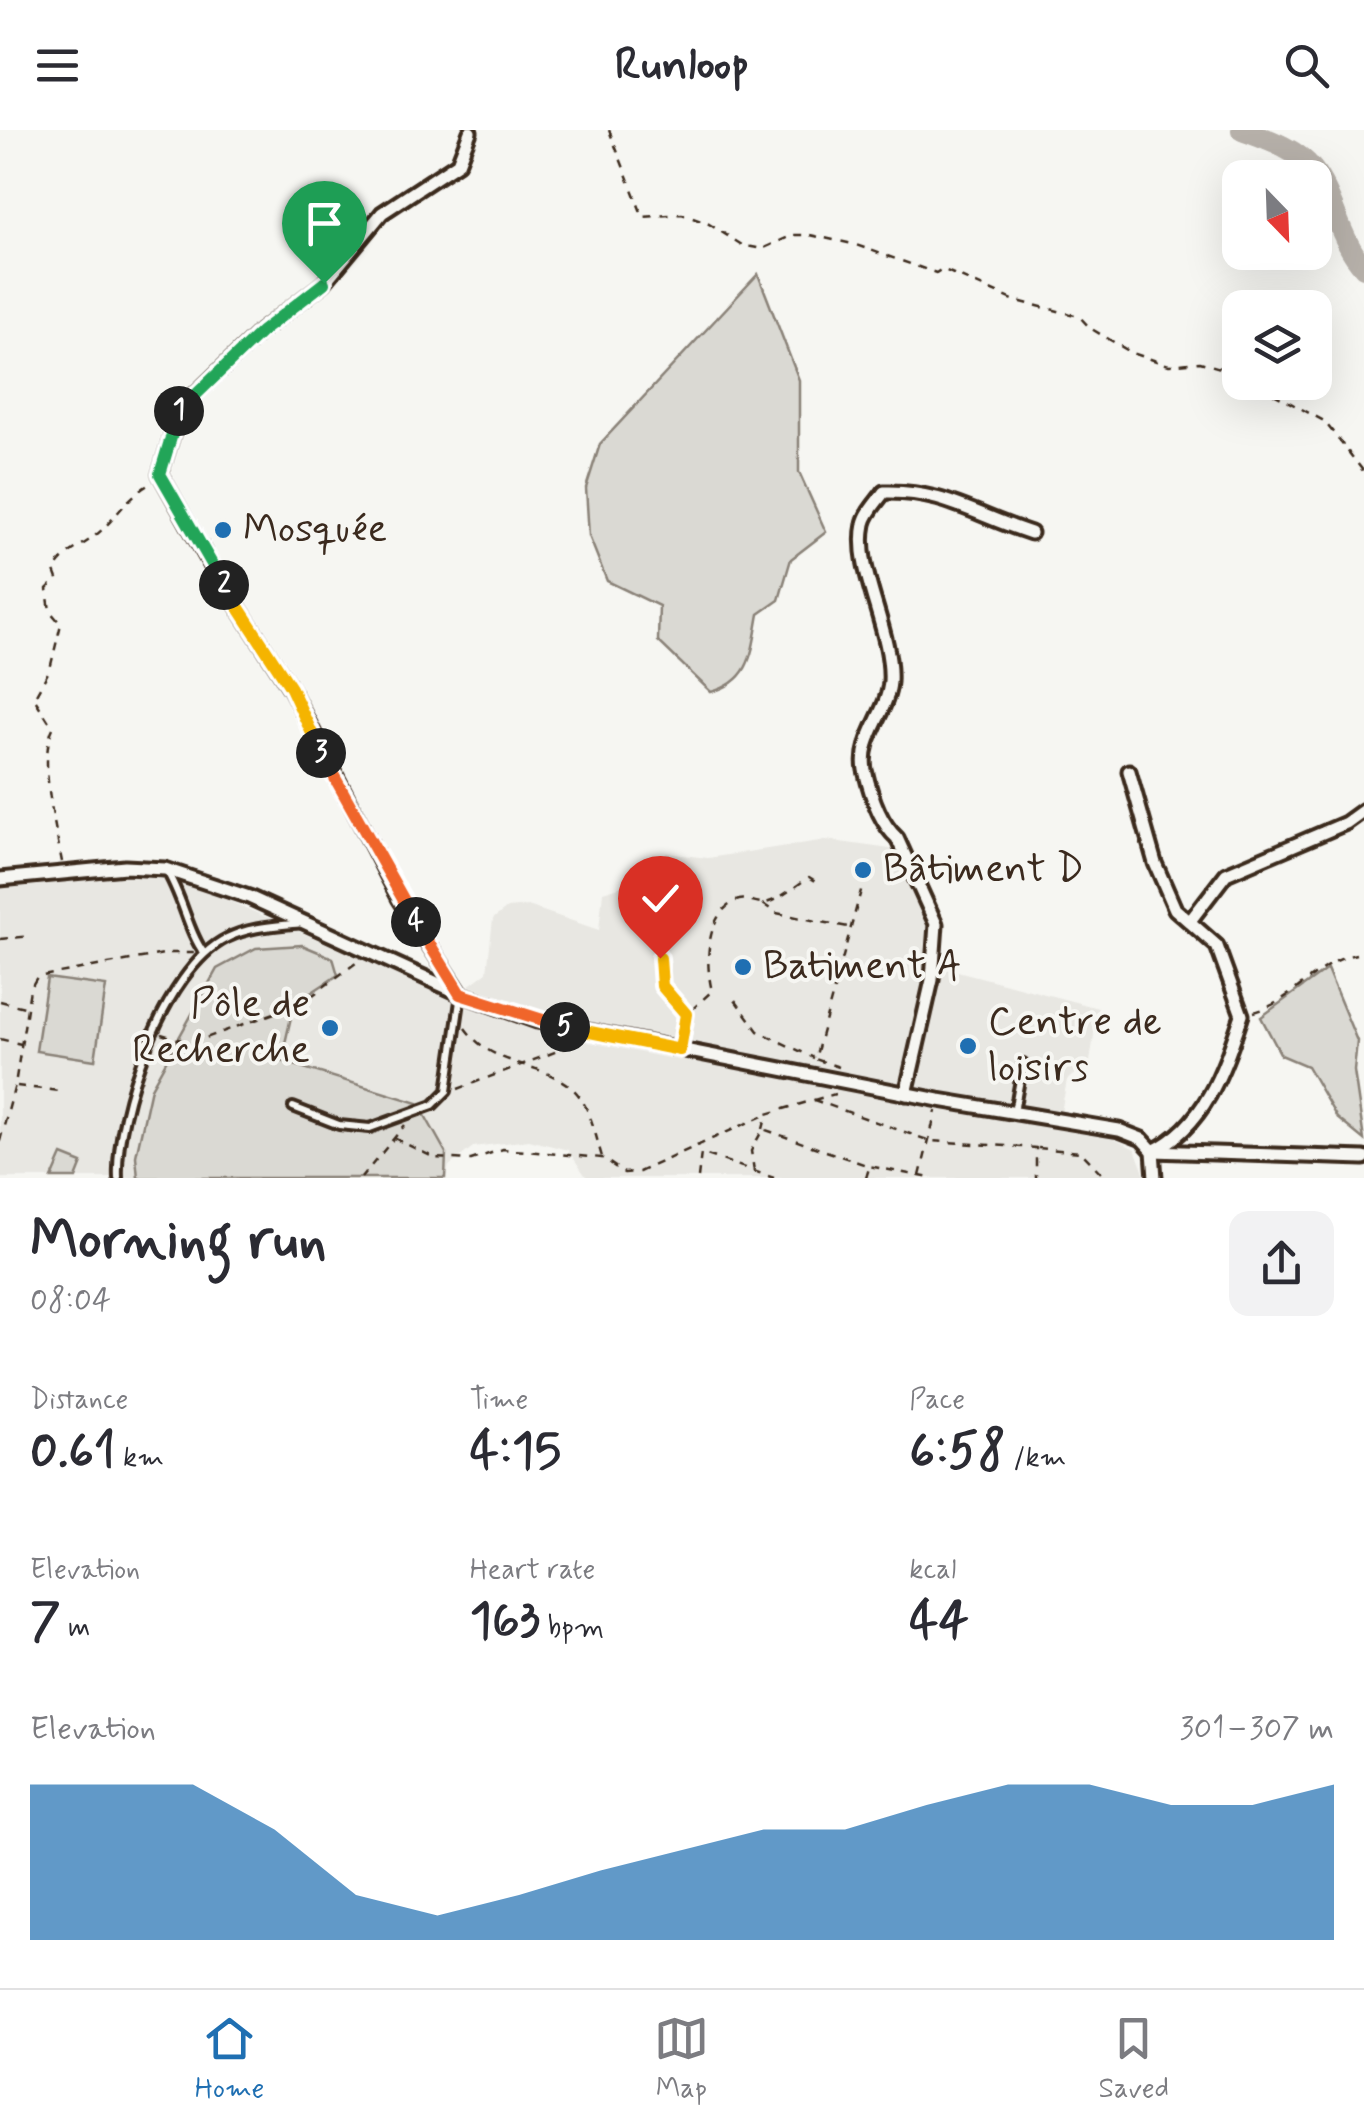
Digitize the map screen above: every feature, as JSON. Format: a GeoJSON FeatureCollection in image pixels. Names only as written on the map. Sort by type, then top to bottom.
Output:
{"type":"FeatureCollection","features":[{"type":"Feature","properties":{"kind":"street"},"geometry":{"type":"LineString","coordinates":[[460,994],[399,898],[291,688],[160,474],[180,410],[261,332],[324,283],[382,213],[458,163],[470,132]]}},
{"type":"Feature","properties":{"kind":"street"},"geometry":{"type":"LineString","coordinates":[[906,1094],[932,980],[936,924],[897,838],[886,828],[864,766],[873,724],[890,684],[886,635],[862,544],[864,520],[884,492],[918,491],[956,500],[978,516],[1031,533]]}},
{"type":"Feature","properties":{"kind":"street"},"geometry":{"type":"LineString","coordinates":[[1129,771],[1155,863],[1175,909],[1216,946],[1242,1015],[1217,1084],[1178,1139],[1152,1151]]}},
{"type":"Feature","properties":{"kind":"street"},"geometry":{"type":"LineString","coordinates":[[1190,921],[1226,874],[1346,823],[1364,810]]}},
{"type":"Feature","properties":{"kind":"street"},"geometry":{"type":"LineString","coordinates":[[0,880],[165,869],[249,898],[460,994],[537,1020],[906,1094],[1119,1130],[1142,1139],[1152,1151],[1155,1178]]}},
{"type":"Feature","properties":{"kind":"street"},"geometry":{"type":"LineString","coordinates":[[1152,1151],[1364,1158]]}},
{"type":"Feature","properties":{"kind":"lane"},"geometry":{"type":"LineString","coordinates":[[165,869],[182,896],[193,939],[204,953]]}},
{"type":"Feature","properties":{"kind":"lane"},"geometry":{"type":"LineString","coordinates":[[118,1178],[116,1147],[155,1032],[204,953],[226,938],[258,927],[304,923]]}},
{"type":"Feature","properties":{"kind":"lane"},"geometry":{"type":"LineString","coordinates":[[293,1107],[339,1124],[370,1128],[413,1116],[447,1092],[460,994]]}},
{"type":"Feature","properties":{"kind":"lane"},"geometry":{"type":"LineString","coordinates":[[1014,1113],[1022,1062]]}},
{"type":"Feature","properties":{"kind":"path"},"geometry":{"type":"LineString","coordinates":[[610,130],[643,218],[682,214],[709,224],[742,245],[762,249],[793,235],[853,244],[936,273],[942,269],[1014,300],[1079,316],[1090,328],[1132,353],[1169,365],[1200,362],[1222,369]]}},
{"type":"Feature","properties":{"kind":"path"},"geometry":{"type":"LineString","coordinates":[[1285,400],[1324,421],[1364,472]]}},
{"type":"Feature","properties":{"kind":"path"},"geometry":{"type":"LineString","coordinates":[[64,873],[45,762],[46,744],[53,728],[34,698],[50,668],[61,624],[50,611],[47,590],[57,579],[54,572],[69,553],[96,535],[126,500],[162,479]]}},
{"type":"Feature","properties":{"kind":"path"},"geometry":{"type":"LineString","coordinates":[[762,904],[809,877],[820,883]]}},
{"type":"Feature","properties":{"kind":"path"},"geometry":{"type":"LineString","coordinates":[[815,1058],[862,888]]}},
{"type":"Feature","properties":{"kind":"path"},"geometry":{"type":"LineString","coordinates":[[680,1050],[686,1014],[712,990],[706,966],[713,932],[726,908],[741,898],[776,913],[848,928]]}},
{"type":"Feature","properties":{"kind":"path"},"geometry":{"type":"LineString","coordinates":[[0,940],[30,936]]}},
{"type":"Feature","properties":{"kind":"path"},"geometry":{"type":"LineString","coordinates":[[155,1032],[192,1044],[302,1004],[369,952]]}},
{"type":"Feature","properties":{"kind":"path"},"geometry":{"type":"LineString","coordinates":[[0,1141],[15,1086],[30,988],[47,973],[168,953],[204,953]]}},
{"type":"Feature","properties":{"kind":"path"},"geometry":{"type":"LineString","coordinates":[[1242,1015],[1269,1008],[1321,967],[1356,954]]}},
{"type":"Feature","properties":{"kind":"path"},"geometry":{"type":"LineString","coordinates":[[660,958],[662,986],[686,1014]]}},
{"type":"Feature","properties":{"kind":"path"},"geometry":{"type":"LineString","coordinates":[[734,1000],[758,1030],[848,1070]]}},
{"type":"Feature","properties":{"kind":"path"},"geometry":{"type":"LineString","coordinates":[[0,1001],[25,1007]]}},
{"type":"Feature","properties":{"kind":"path"},"geometry":{"type":"LineString","coordinates":[[458,1019],[480,1050],[571,1086],[590,1117],[602,1158]]}},
{"type":"Feature","properties":{"kind":"path"},"geometry":{"type":"LineString","coordinates":[[447,1092],[526,1066],[601,1034]]}},
{"type":"Feature","properties":{"kind":"path"},"geometry":{"type":"LineString","coordinates":[[0,1039],[23,1044]]}},
{"type":"Feature","properties":{"kind":"path"},"geometry":{"type":"LineString","coordinates":[[15,1086],[59,1091]]}},
{"type":"Feature","properties":{"kind":"path"},"geometry":{"type":"LineString","coordinates":[[394,1138],[434,1158],[472,1160],[503,1149],[602,1158],[624,1173],[639,1172],[768,1114],[814,1100],[930,1142],[1081,1152],[1106,1178]]}},
{"type":"Feature","properties":{"kind":"path"},"geometry":{"type":"LineString","coordinates":[[920,1176],[939,1100]]}},
{"type":"Feature","properties":{"kind":"path"},"geometry":{"type":"LineString","coordinates":[[754,1171],[751,1151],[768,1114]]}},
{"type":"Feature","properties":{"kind":"path"},"geometry":{"type":"LineString","coordinates":[[361,1178],[413,1116]]}},
{"type":"Feature","properties":{"kind":"path"},"geometry":{"type":"LineString","coordinates":[[763,1130],[869,1166],[930,1178]]}},
{"type":"Feature","properties":{"kind":"path"},"geometry":{"type":"LineString","coordinates":[[1036,1148],[1036,1178]]}},
{"type":"Feature","properties":{"kind":"path"},"geometry":{"type":"LineString","coordinates":[[698,1178],[702,1152],[774,1178]]}},
{"type":"Feature","properties":{"kind":"path"},"geometry":{"type":"LineString","coordinates":[[866,1178],[869,1166]]}},
{"type":"Feature","properties":{"kind":"shaded area"},"geometry":{"type":"Polygon","coordinates":[[[758,274],[799,380],[799,472],[826,532],[791,559],[779,600],[759,614],[752,652],[742,672],[725,687],[711,692],[658,641],[659,606],[607,581],[589,536],[586,488],[600,444],[758,274]]]}},
{"type":"Feature","properties":{"kind":"shaded area"},"geometry":{"type":"Polygon","coordinates":[[[826,840],[890,849],[927,916],[923,962],[1098,1008],[1090,1062],[1067,1080],[1059,1123],[1097,1131],[1135,1149],[1146,1178],[587,1178],[568,1150],[529,1140],[473,1147],[449,1166],[446,1178],[0,1178],[0,884],[126,872],[195,886],[452,998],[487,972],[493,919],[507,908],[528,906],[599,930],[603,892],[659,875],[666,853],[708,858],[826,840]]]}},
{"type":"Feature","properties":{"kind":"shaded area"},"geometry":{"type":"Polygon","coordinates":[[[302,945],[333,958],[338,975],[294,1004],[281,1061],[418,1103],[446,1153],[445,1178],[138,1178],[136,1156],[151,1088],[217,969],[256,948],[302,945]]]}},
{"type":"Feature","properties":{"kind":"shaded area"},"geometry":{"type":"Polygon","coordinates":[[[1327,969],[1357,1041],[1354,1071],[1364,1140],[1337,1118],[1307,1066],[1281,1055],[1261,1017],[1327,969]]]}},
{"type":"Feature","properties":{"kind":"shaded area"},"geometry":{"type":"Polygon","coordinates":[[[47,978],[106,986],[95,1060],[36,1051],[47,978]]]}},
{"type":"Feature","properties":{"kind":"shaded area"},"geometry":{"type":"Polygon","coordinates":[[[62,1155],[82,1163],[76,1178],[52,1178],[62,1155]]]}},
{"type":"Feature","properties":{"kind":"waterway"},"geometry":{"type":"LineString","coordinates":[[1242,130],[1289,150],[1312,169],[1348,244],[1364,267]]}},
{"type":"Feature","properties":{"kind":"place","name":"Mosquée"},"geometry":{"type":"Point","coordinates":[223,530]}},
{"type":"Feature","properties":{"kind":"place","name":"Bâtiment D"},"geometry":{"type":"Point","coordinates":[863,870]}},
{"type":"Feature","properties":{"kind":"place","name":"Batiment A"},"geometry":{"type":"Point","coordinates":[743,967]}},
{"type":"Feature","properties":{"kind":"place","name":"Pôle de Recherche"},"geometry":{"type":"Point","coordinates":[330,1028]}},
{"type":"Feature","properties":{"kind":"place","name":"Centre de loisirs"},"geometry":{"type":"Point","coordinates":[968,1046]}},
{"type":"Feature","properties":{"kind":"route"},"geometry":{"type":"LineString","coordinates":[[324,283],[261,332],[180,410],[160,474],[211,564],[291,688],[322,756],[399,898],[451,972],[460,994],[537,1020],[680,1050],[686,1014],[662,986],[660,958]]}}]}
